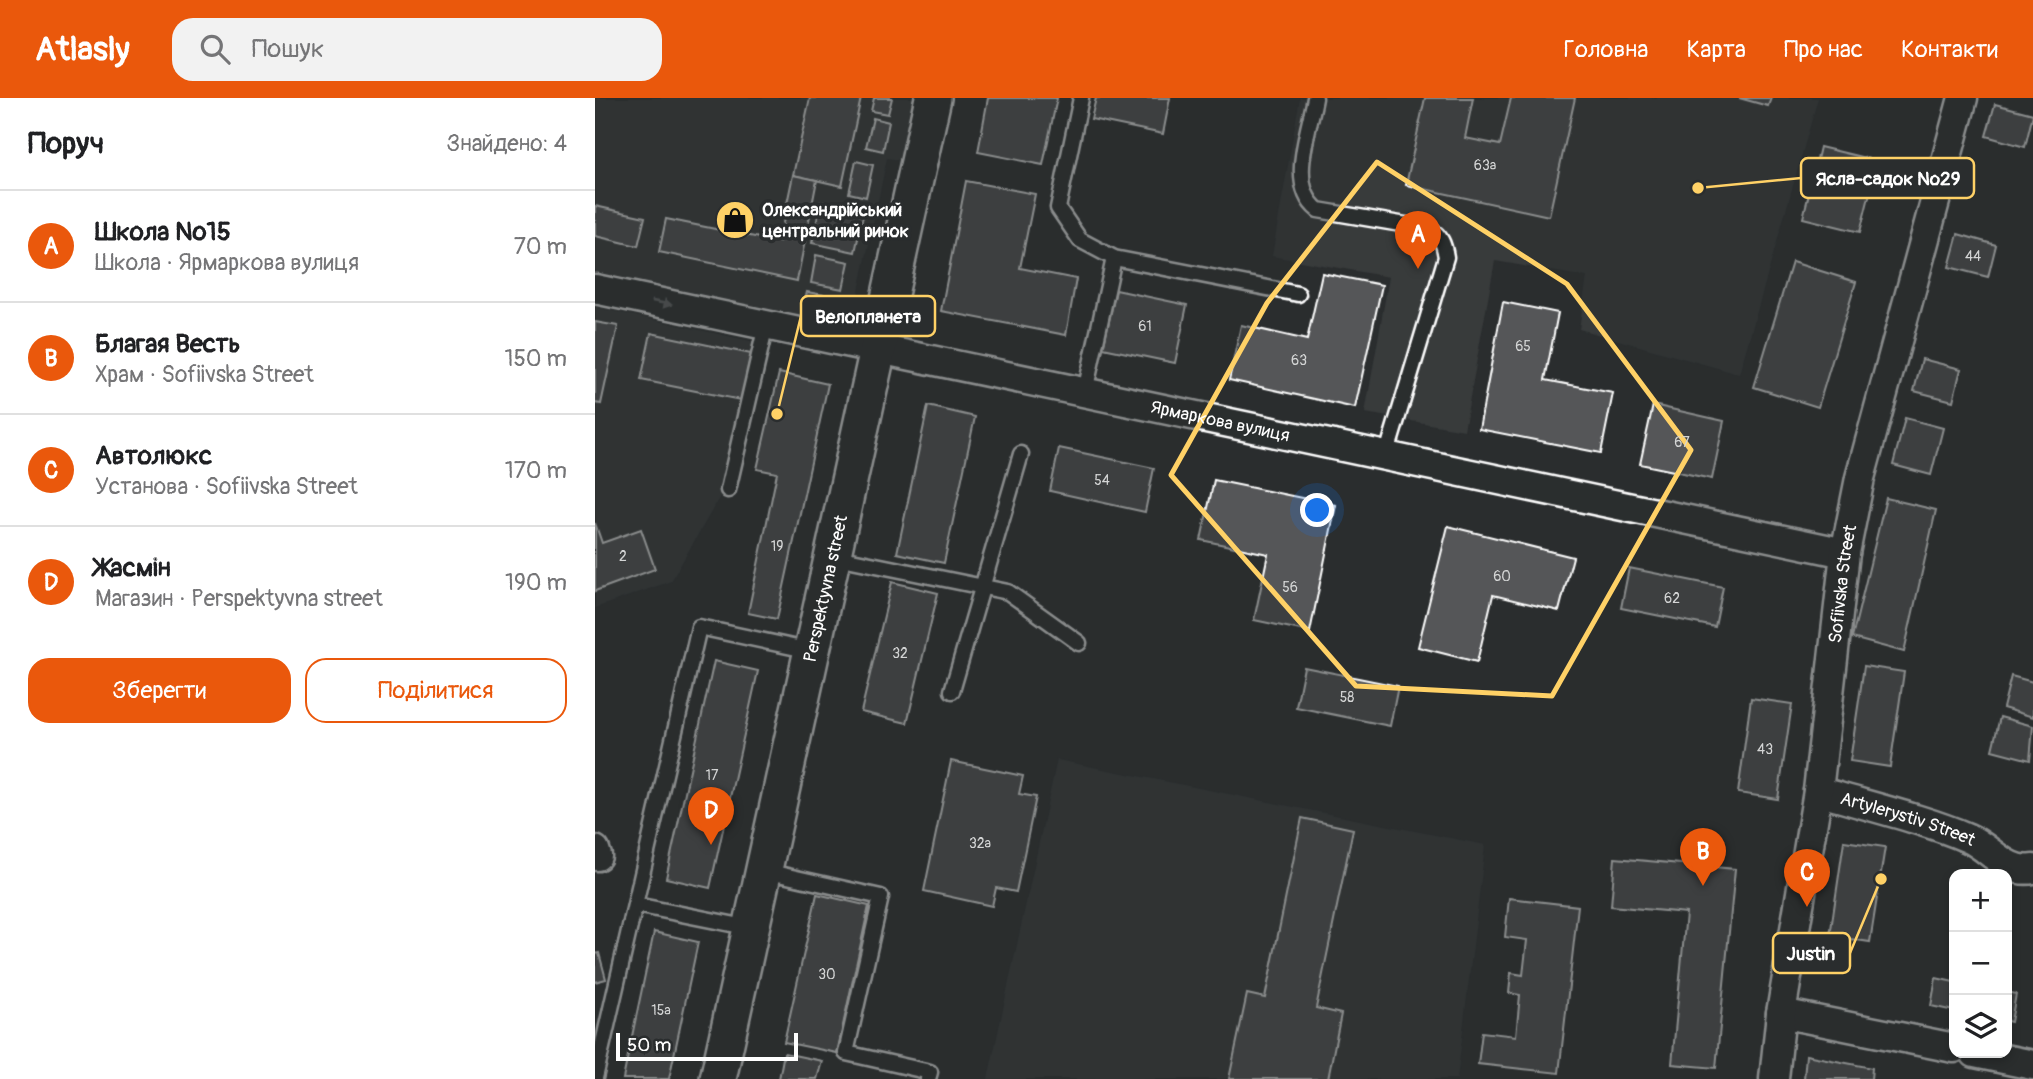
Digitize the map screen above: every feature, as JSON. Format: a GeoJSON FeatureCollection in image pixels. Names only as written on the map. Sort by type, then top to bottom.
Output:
{"type":"FeatureCollection","features":[{"type":"Feature","properties":{"kind":"street","name":"Perspektyvna street"},"geometry":{"type":"LineString","coordinates":[[718,1079],[933,98]]}},
{"type":"Feature","properties":{"kind":"street","name":"Sofiivska Street"},"geometry":{"type":"LineString","coordinates":[[1774,1079],[1781,1013],[1818,791],[1845,553],[1860,478],[1963,98]]}},
{"type":"Feature","properties":{"kind":"street","name":"Ярмаркова вулиця"},"geometry":{"type":"LineString","coordinates":[[595,289],[1845,553]]}},
{"type":"Feature","properties":{"kind":"street","name":"Artylerystiv Street"},"geometry":{"type":"LineString","coordinates":[[1818,791],[1969,838],[2009,866],[2021,871],[2033,869]]}},
{"type":"Feature","properties":{"kind":"street"},"geometry":{"type":"LineString","coordinates":[[1781,1013],[1949,1047]]}},
{"type":"Feature","properties":{"kind":"street"},"geometry":{"type":"LineString","coordinates":[[1999,1058],[2033,1065]]}},
{"type":"Feature","properties":{"kind":"lane"},"geometry":{"type":"LineString","coordinates":[[1081,98],[1058,208],[1080,240],[1114,258],[1298,294]]}},
{"type":"Feature","properties":{"kind":"lane"},"geometry":{"type":"LineString","coordinates":[[1315,98],[1300,184],[1310,203],[1318,210],[1430,229],[1444,245],[1446,257],[1386,456]]}},
{"type":"Feature","properties":{"kind":"lane"},"geometry":{"type":"LineString","coordinates":[[1085,392],[1114,258]]}},
{"type":"Feature","properties":{"kind":"lane"},"geometry":{"type":"LineString","coordinates":[[728,490],[766,325]]}},
{"type":"Feature","properties":{"kind":"lane"},"geometry":{"type":"LineString","coordinates":[[952,691],[980,586],[1021,454]]}},
{"type":"Feature","properties":{"kind":"lane"},"geometry":{"type":"LineString","coordinates":[[832,556],[1008,592],[1079,643]]}},
{"type":"Feature","properties":{"kind":"lane"},"geometry":{"type":"LineString","coordinates":[[596,1078],[699,626],[811,651]]}},
{"type":"Feature","properties":{"kind":"lane"},"geometry":{"type":"LineString","coordinates":[[763,871],[881,897],[846,1053],[930,1072],[928,1079]]}},
{"type":"Feature","properties":{"kind":"lane"},"geometry":{"type":"LineString","coordinates":[[636,905],[751,928]]}},
{"type":"Feature","properties":{"kind":"highlighted area"},"geometry":{"type":"Polygon","coordinates":[[[1377,162],[1567,284],[1691,450],[1552,696],[1356,686],[1171,475],[1267,303],[1377,162]]]}},
{"type":"Feature","properties":{"kind":"shaded area","name":"Олександрійський центральний ринок"},"geometry":{"type":"Polygon","coordinates":[[[595,98],[919,98],[906,161],[887,158],[850,333],[595,279],[595,98]]]}},
{"type":"Feature","properties":{"kind":"shaded area"},"geometry":{"type":"Polygon","coordinates":[[[1300,98],[1818,98],[1739,374],[1579,329],[1587,277],[1495,261],[1464,430],[1365,413],[1389,277],[1272,256],[1300,98]]]}},
{"type":"Feature","properties":{"kind":"shaded area"},"geometry":{"type":"Polygon","coordinates":[[[595,307],[755,342],[722,493],[671,581],[595,608],[595,307]]]}},
{"type":"Feature","properties":{"kind":"shaded area"},"geometry":{"type":"Polygon","coordinates":[[[1057,760],[1485,845],[1457,1079],[988,1079],[1057,760]]]}},
{"type":"Feature","properties":{"kind":"building"},"geometry":{"type":"Polygon","coordinates":[[[810,98],[861,98],[842,186],[793,175],[810,98]]]}},
{"type":"Feature","properties":{"kind":"building"},"geometry":{"type":"Polygon","coordinates":[[[874,98],[892,98],[888,114],[871,111],[874,98]]]}},
{"type":"Feature","properties":{"kind":"building"},"geometry":{"type":"Polygon","coordinates":[[[988,98],[1057,98],[1043,165],[978,152],[988,98]]]}},
{"type":"Feature","properties":{"kind":"building"},"geometry":{"type":"Polygon","coordinates":[[[1096,98],[1170,98],[1163,134],[1091,119],[1096,98]]]}},
{"type":"Feature","properties":{"kind":"building"},"geometry":{"type":"Polygon","coordinates":[[[1425,98],[1473,98],[1465,138],[1500,145],[1511,98],[1575,98],[1549,216],[1406,185],[1425,98]]]}},
{"type":"Feature","properties":{"kind":"building"},"geometry":{"type":"Polygon","coordinates":[[[1739,98],[1771,98],[1768,106],[1739,98]]]}},
{"type":"Feature","properties":{"kind":"building"},"geometry":{"type":"Polygon","coordinates":[[[1995,104],[2033,114],[2025,147],[1986,136],[1995,104]]]}},
{"type":"Feature","properties":{"kind":"building"},"geometry":{"type":"Polygon","coordinates":[[[873,118],[889,122],[883,151],[866,147],[873,118]]]}},
{"type":"Feature","properties":{"kind":"building"},"geometry":{"type":"Polygon","coordinates":[[[1820,147],[1878,161],[1860,232],[1803,218],[1820,147]]]}},
{"type":"Feature","properties":{"kind":"building"},"geometry":{"type":"Polygon","coordinates":[[[856,161],[873,165],[866,197],[849,193],[856,161]]]}},
{"type":"Feature","properties":{"kind":"building"},"geometry":{"type":"Polygon","coordinates":[[[793,175],[817,180],[797,281],[659,252],[666,219],[779,242],[793,175]]]}},
{"type":"Feature","properties":{"kind":"building"},"geometry":{"type":"Polygon","coordinates":[[[966,181],[1035,194],[1020,268],[1076,279],[1066,335],[941,311],[966,181]]]}},
{"type":"Feature","properties":{"kind":"building"},"geometry":{"type":"Polygon","coordinates":[[[821,202],[864,211],[855,252],[812,243],[821,202]]]}},
{"type":"Feature","properties":{"kind":"building"},"geometry":{"type":"Polygon","coordinates":[[[595,206],[645,217],[638,246],[595,236],[595,206]]]}},
{"type":"Feature","properties":{"kind":"building"},"geometry":{"type":"Polygon","coordinates":[[[1958,234],[1996,245],[1988,277],[1949,267],[1958,234]]]}},
{"type":"Feature","properties":{"kind":"building"},"geometry":{"type":"Polygon","coordinates":[[[816,255],[849,262],[843,289],[811,283],[816,255]]]}},
{"type":"Feature","properties":{"kind":"building"},"geometry":{"type":"Polygon","coordinates":[[[1792,262],[1856,282],[1818,407],[1754,387],[1792,262]]]}},
{"type":"Feature","properties":{"kind":"building"},"geometry":{"type":"Polygon","coordinates":[[[1322,273],[1382,285],[1355,408],[1229,380],[1241,325],[1307,340],[1322,273]]]}},
{"type":"Feature","properties":{"kind":"building"},"geometry":{"type":"Polygon","coordinates":[[[1116,290],[1187,305],[1175,363],[1103,348],[1116,290]]]}},
{"type":"Feature","properties":{"kind":"building"},"geometry":{"type":"Polygon","coordinates":[[[807,292],[841,298],[838,316],[803,309],[807,292]]]}},
{"type":"Feature","properties":{"kind":"building"},"geometry":{"type":"Polygon","coordinates":[[[1503,302],[1558,313],[1545,380],[1613,393],[1601,453],[1479,429],[1503,302]]]}},
{"type":"Feature","properties":{"kind":"building"},"geometry":{"type":"Polygon","coordinates":[[[595,322],[618,326],[601,404],[595,403],[595,322]]]}},
{"type":"Feature","properties":{"kind":"building"},"geometry":{"type":"Polygon","coordinates":[[[651,333],[751,354],[741,400],[641,380],[651,333]]]}},
{"type":"Feature","properties":{"kind":"building"},"geometry":{"type":"Polygon","coordinates":[[[1922,359],[1961,369],[1953,401],[1914,391],[1922,359]]]}},
{"type":"Feature","properties":{"kind":"building"},"geometry":{"type":"Polygon","coordinates":[[[779,373],[828,384],[777,619],[748,613],[777,473],[757,469],[779,373]]]}},
{"type":"Feature","properties":{"kind":"building"},"geometry":{"type":"Polygon","coordinates":[[[1653,405],[1724,421],[1712,479],[1640,464],[1653,405]]]}},
{"type":"Feature","properties":{"kind":"building"},"geometry":{"type":"Polygon","coordinates":[[[928,406],[975,417],[944,563],[897,553],[928,406]]]}},
{"type":"Feature","properties":{"kind":"building"},"geometry":{"type":"Polygon","coordinates":[[[1905,418],[1943,428],[1931,475],[1893,465],[1905,418]]]}},
{"type":"Feature","properties":{"kind":"building"},"geometry":{"type":"Polygon","coordinates":[[[1059,448],[1154,468],[1145,512],[1050,491],[1059,448]]]}},
{"type":"Feature","properties":{"kind":"building"},"geometry":{"type":"Polygon","coordinates":[[[1214,480],[1336,505],[1310,632],[1254,620],[1268,554],[1201,540],[1214,480]]]}},
{"type":"Feature","properties":{"kind":"building"},"geometry":{"type":"Polygon","coordinates":[[[1886,498],[1936,510],[1904,652],[1852,638],[1886,498]]]}},
{"type":"Feature","properties":{"kind":"building"},"geometry":{"type":"Polygon","coordinates":[[[595,523],[602,543],[641,529],[655,569],[595,591],[595,523]]]}},
{"type":"Feature","properties":{"kind":"building"},"geometry":{"type":"Polygon","coordinates":[[[1448,526],[1573,557],[1559,611],[1493,595],[1477,662],[1418,647],[1448,526]]]}},
{"type":"Feature","properties":{"kind":"building"},"geometry":{"type":"Polygon","coordinates":[[[1629,568],[1723,587],[1715,627],[1621,608],[1629,568]]]}},
{"type":"Feature","properties":{"kind":"building"},"geometry":{"type":"Polygon","coordinates":[[[892,582],[938,593],[907,723],[861,712],[892,582]]]}},
{"type":"Feature","properties":{"kind":"building"},"geometry":{"type":"Polygon","coordinates":[[[714,661],[758,671],[710,888],[666,878],[714,661]]]}},
{"type":"Feature","properties":{"kind":"building"},"geometry":{"type":"Polygon","coordinates":[[[1864,666],[1904,672],[1890,767],[1850,761],[1864,666]]]}},
{"type":"Feature","properties":{"kind":"building"},"geometry":{"type":"Polygon","coordinates":[[[1304,667],[1398,686],[1390,726],[1296,707],[1304,667]]]}},
{"type":"Feature","properties":{"kind":"building"},"geometry":{"type":"Polygon","coordinates":[[[2011,676],[2033,682],[2033,717],[2003,708],[2011,676]]]}},
{"type":"Feature","properties":{"kind":"building"},"geometry":{"type":"Polygon","coordinates":[[[1751,698],[1792,704],[1778,799],[1738,793],[1751,698]]]}},
{"type":"Feature","properties":{"kind":"building"},"geometry":{"type":"Polygon","coordinates":[[[2000,717],[2033,726],[2030,760],[1992,750],[2000,717]]]}},
{"type":"Feature","properties":{"kind":"building"},"geometry":{"type":"Polygon","coordinates":[[[951,761],[1023,776],[1019,794],[1036,797],[1016,892],[996,888],[992,906],[924,891],[951,761]]]}},
{"type":"Feature","properties":{"kind":"building"},"geometry":{"type":"Polygon","coordinates":[[[1302,818],[1353,829],[1316,1008],[1341,1014],[1328,1079],[1229,1079],[1247,994],[1265,998],[1302,818]]]}},
{"type":"Feature","properties":{"kind":"building"},"geometry":{"type":"Polygon","coordinates":[[[1844,841],[1885,847],[1870,942],[1830,936],[1844,841]]]}},
{"type":"Feature","properties":{"kind":"building"},"geometry":{"type":"Polygon","coordinates":[[[1615,858],[1735,869],[1716,1068],[1672,1064],[1686,913],[1611,906],[1615,858]]]}},
{"type":"Feature","properties":{"kind":"building"},"geometry":{"type":"Polygon","coordinates":[[[817,894],[869,906],[837,1053],[784,1042],[817,894]]]}},
{"type":"Feature","properties":{"kind":"building"},"geometry":{"type":"Polygon","coordinates":[[[1509,898],[1578,906],[1559,1073],[1478,1064],[1482,1032],[1516,1036],[1520,995],[1509,993],[1511,973],[1523,975],[1527,940],[1505,937],[1509,898]]]}},
{"type":"Feature","properties":{"kind":"building"},"geometry":{"type":"Polygon","coordinates":[[[654,932],[698,942],[669,1079],[623,1079],[654,932]]]}},
{"type":"Feature","properties":{"kind":"building"},"geometry":{"type":"Polygon","coordinates":[[[599,953],[606,979],[595,982],[595,954],[599,953]]]}},
{"type":"Feature","properties":{"kind":"building"},"geometry":{"type":"Polygon","coordinates":[[[1936,978],[1949,981],[1949,1010],[1931,1006],[1936,978]]]}},
{"type":"Feature","properties":{"kind":"building"},"geometry":{"type":"Polygon","coordinates":[[[2012,993],[2016,994],[2012,1016],[2012,993]]]}},
{"type":"Feature","properties":{"kind":"building"},"geometry":{"type":"Polygon","coordinates":[[[784,1053],[822,1061],[817,1079],[779,1079],[784,1053]]]}},
{"type":"Feature","properties":{"kind":"building"},"geometry":{"type":"Polygon","coordinates":[[[1806,1055],[1872,1068],[1871,1079],[1804,1079],[1806,1055]]]}},
{"type":"Feature","properties":{"kind":"place","name":"Ясла-садок №29"},"geometry":{"type":"Point","coordinates":[1698,188]}},
{"type":"Feature","properties":{"kind":"place","name":"Олександрійський центральний ринок"},"geometry":{"type":"Point","coordinates":[735,220]}},
{"type":"Feature","properties":{"kind":"place","name":"Школа №15"},"geometry":{"type":"Point","coordinates":[1418,269]}},
{"type":"Feature","properties":{"kind":"place","name":"Велопланета"},"geometry":{"type":"Point","coordinates":[777,414]}},
{"type":"Feature","properties":{"kind":"place","name":"Жасмін"},"geometry":{"type":"Point","coordinates":[711,845]}},
{"type":"Feature","properties":{"kind":"place","name":"Justin"},"geometry":{"type":"Point","coordinates":[1881,879]}},
{"type":"Feature","properties":{"kind":"place","name":"Благая Весть"},"geometry":{"type":"Point","coordinates":[1703,886]}},
{"type":"Feature","properties":{"kind":"place","name":"Автолюкс"},"geometry":{"type":"Point","coordinates":[1807,907]}}]}
